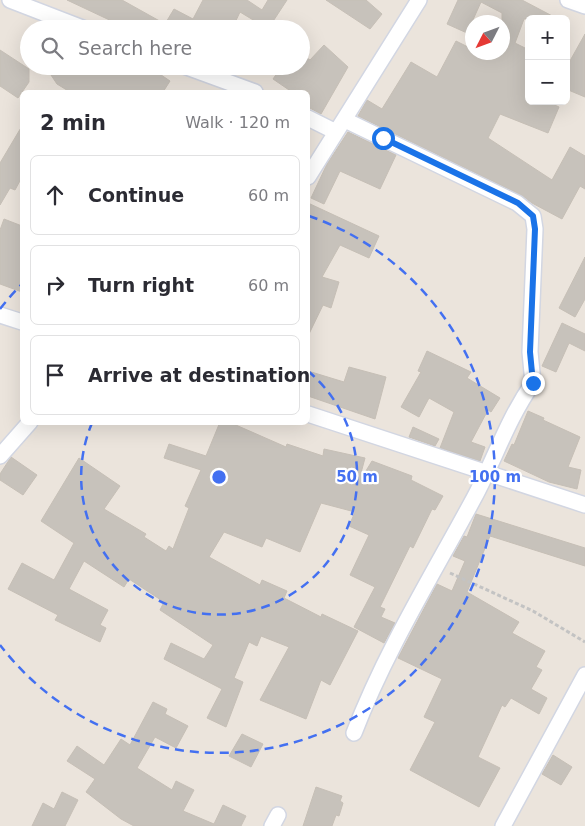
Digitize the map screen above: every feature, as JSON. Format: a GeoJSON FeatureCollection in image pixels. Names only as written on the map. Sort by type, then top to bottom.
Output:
{"type":"FeatureCollection","features":[{"type":"Feature","properties":{"kind":"street"},"geometry":{"type":"LineString","coordinates":[[10,0],[62,20]]}},
{"type":"Feature","properties":{"kind":"street"},"geometry":{"type":"LineString","coordinates":[[310,174],[419,0]]}},
{"type":"Feature","properties":{"kind":"street"},"geometry":{"type":"LineString","coordinates":[[568,0],[585,6]]}},
{"type":"Feature","properties":{"kind":"street"},"geometry":{"type":"LineString","coordinates":[[209,75],[250,90]]}},
{"type":"Feature","properties":{"kind":"street"},"geometry":{"type":"LineString","coordinates":[[310,119],[336,132]]}},
{"type":"Feature","properties":{"kind":"street"},"geometry":{"type":"LineString","coordinates":[[345,120],[495,191],[522,206],[533,216],[535,229],[530,352],[533,383],[514,410],[488,473],[437,567],[410,612],[366,701],[354,732]]}},
{"type":"Feature","properties":{"kind":"street"},"geometry":{"type":"LineString","coordinates":[[0,316],[20,321]]}},
{"type":"Feature","properties":{"kind":"street"},"geometry":{"type":"LineString","coordinates":[[310,415],[585,504]]}},
{"type":"Feature","properties":{"kind":"street"},"geometry":{"type":"LineString","coordinates":[[0,456],[27,425]]}},
{"type":"Feature","properties":{"kind":"street"},"geometry":{"type":"LineString","coordinates":[[503,826],[585,675]]}},
{"type":"Feature","properties":{"kind":"path"},"geometry":{"type":"LineString","coordinates":[[437,567],[533,611],[585,642]]}},
{"type":"Feature","properties":{"kind":"building"},"geometry":{"type":"Polygon","coordinates":[[[67,0],[122,0],[158,20],[110,20],[67,0]]]}},
{"type":"Feature","properties":{"kind":"building"},"geometry":{"type":"Polygon","coordinates":[[[203,0],[247,0],[262,10],[268,0],[287,0],[274,20],[253,20],[240,12],[236,20],[167,20],[174,9],[193,19],[203,0]]]}},
{"type":"Feature","properties":{"kind":"building"},"geometry":{"type":"Polygon","coordinates":[[[326,0],[366,0],[382,14],[370,29],[326,0]]]}},
{"type":"Feature","properties":{"kind":"building"},"geometry":{"type":"Polygon","coordinates":[[[458,0],[522,0],[550,15],[525,15],[515,43],[525,48],[525,105],[555,105],[559,107],[548,133],[500,114],[488,138],[552,180],[570,147],[585,156],[585,189],[580,186],[562,219],[521,195],[358,116],[367,100],[382,109],[411,62],[437,77],[456,41],[465,46],[465,60],[510,60],[510,15],[502,15],[502,13],[481,2],[475,15],[465,15],[465,32],[447,24],[458,0]]]}},
{"type":"Feature","properties":{"kind":"building"},"geometry":{"type":"Polygon","coordinates":[[[585,34],[585,97],[570,91],[570,61],[585,34]]]}},
{"type":"Feature","properties":{"kind":"building"},"geometry":{"type":"Polygon","coordinates":[[[324,45],[348,67],[321,114],[310,108],[310,90],[289,90],[273,79],[276,75],[310,75],[310,60],[324,45]]]}},
{"type":"Feature","properties":{"kind":"building"},"geometry":{"type":"Polygon","coordinates":[[[0,50],[20,63],[20,75],[29,75],[29,82],[24,90],[20,90],[18,98],[0,86],[0,50]]]}},
{"type":"Feature","properties":{"kind":"building"},"geometry":{"type":"Polygon","coordinates":[[[51,75],[161,75],[170,81],[164,90],[67,90],[57,84],[51,75]]]}},
{"type":"Feature","properties":{"kind":"building"},"geometry":{"type":"Polygon","coordinates":[[[20,129],[20,181],[15,190],[10,188],[0,205],[0,163],[20,129]]]}},
{"type":"Feature","properties":{"kind":"building"},"geometry":{"type":"Polygon","coordinates":[[[348,132],[396,155],[380,189],[340,171],[324,204],[311,198],[327,164],[348,132]]]}},
{"type":"Feature","properties":{"kind":"building"},"geometry":{"type":"Polygon","coordinates":[[[310,204],[379,236],[369,258],[340,245],[322,277],[339,282],[331,308],[323,305],[310,332],[310,204]]]}},
{"type":"Feature","properties":{"kind":"building"},"geometry":{"type":"Polygon","coordinates":[[[4,219],[20,225],[20,291],[0,284],[0,230],[4,219]]]}},
{"type":"Feature","properties":{"kind":"building"},"geometry":{"type":"Polygon","coordinates":[[[585,257],[585,299],[575,317],[559,308],[585,257]]]}},
{"type":"Feature","properties":{"kind":"building"},"geometry":{"type":"Polygon","coordinates":[[[562,323],[585,334],[585,351],[569,343],[556,372],[542,366],[562,323]]]}},
{"type":"Feature","properties":{"kind":"building"},"geometry":{"type":"Polygon","coordinates":[[[427,351],[471,372],[467,378],[500,398],[491,412],[488,410],[471,442],[485,447],[480,461],[440,448],[454,412],[429,398],[419,417],[401,407],[421,372],[418,371],[427,351]]]}},
{"type":"Feature","properties":{"kind":"building"},"geometry":{"type":"Polygon","coordinates":[[[349,367],[386,377],[375,419],[310,397],[310,372],[344,382],[349,367]]]}},
{"type":"Feature","properties":{"kind":"building"},"geometry":{"type":"Polygon","coordinates":[[[528,411],[580,437],[568,467],[581,470],[577,489],[549,482],[504,461],[512,444],[514,445],[528,411]]]}},
{"type":"Feature","properties":{"kind":"building"},"geometry":{"type":"Polygon","coordinates":[[[219,425],[236,425],[286,447],[287,444],[323,456],[324,449],[365,458],[361,473],[364,474],[372,461],[412,476],[411,480],[443,496],[435,510],[432,509],[413,548],[410,546],[380,607],[385,609],[381,617],[395,623],[384,643],[354,627],[375,587],[350,575],[369,535],[349,526],[355,512],[321,503],[300,552],[266,538],[262,547],[224,532],[209,557],[260,585],[262,580],[287,591],[284,598],[321,617],[322,614],[358,631],[330,685],[321,680],[306,719],[260,700],[289,647],[261,636],[257,646],[249,642],[234,678],[243,682],[226,727],[207,718],[222,689],[164,659],[171,643],[204,659],[213,645],[160,610],[164,602],[129,579],[124,587],[84,561],[69,589],[108,610],[100,625],[106,628],[100,642],[55,620],[58,615],[8,589],[22,563],[54,580],[74,543],[41,521],[79,458],[120,486],[104,509],[146,534],[144,537],[166,551],[169,546],[173,549],[189,508],[185,506],[201,470],[164,458],[169,444],[206,456],[219,425]]]}},
{"type":"Feature","properties":{"kind":"building"},"geometry":{"type":"Polygon","coordinates":[[[413,427],[439,439],[435,446],[409,437],[413,427]]]}},
{"type":"Feature","properties":{"kind":"building"},"geometry":{"type":"Polygon","coordinates":[[[11,457],[37,475],[23,495],[0,480],[0,474],[11,457]]]}},
{"type":"Feature","properties":{"kind":"building"},"geometry":{"type":"Polygon","coordinates":[[[476,514],[585,548],[585,566],[490,536],[467,592],[519,622],[512,633],[545,651],[536,667],[542,670],[531,689],[547,698],[539,714],[511,698],[505,707],[502,705],[478,757],[500,768],[479,807],[410,770],[435,722],[424,717],[442,679],[398,658],[437,584],[452,591],[465,561],[453,556],[464,536],[467,537],[476,514]]]}},
{"type":"Feature","properties":{"kind":"building"},"geometry":{"type":"Polygon","coordinates":[[[153,702],[167,709],[165,714],[188,726],[176,748],[155,737],[137,768],[172,790],[176,781],[194,790],[183,811],[214,824],[223,805],[246,816],[241,826],[134,826],[121,819],[86,792],[95,779],[67,761],[77,746],[104,765],[121,739],[130,745],[153,702]]]}},
{"type":"Feature","properties":{"kind":"building"},"geometry":{"type":"Polygon","coordinates":[[[242,734],[263,744],[251,767],[229,756],[242,734]]]}},
{"type":"Feature","properties":{"kind":"building"},"geometry":{"type":"Polygon","coordinates":[[[553,755],[572,767],[561,785],[542,774],[553,755]]]}},
{"type":"Feature","properties":{"kind":"building"},"geometry":{"type":"Polygon","coordinates":[[[316,787],[342,796],[340,801],[343,803],[339,816],[336,815],[332,826],[303,826],[316,787]]]}},
{"type":"Feature","properties":{"kind":"building"},"geometry":{"type":"Polygon","coordinates":[[[62,792],[78,800],[65,826],[32,826],[43,803],[54,809],[62,792]]]}},
{"type":"Feature","properties":{"kind":"route"},"geometry":{"type":"LineString","coordinates":[[383,138],[435,161],[518,203],[533,216],[535,229],[530,352],[533,383]]}}]}
